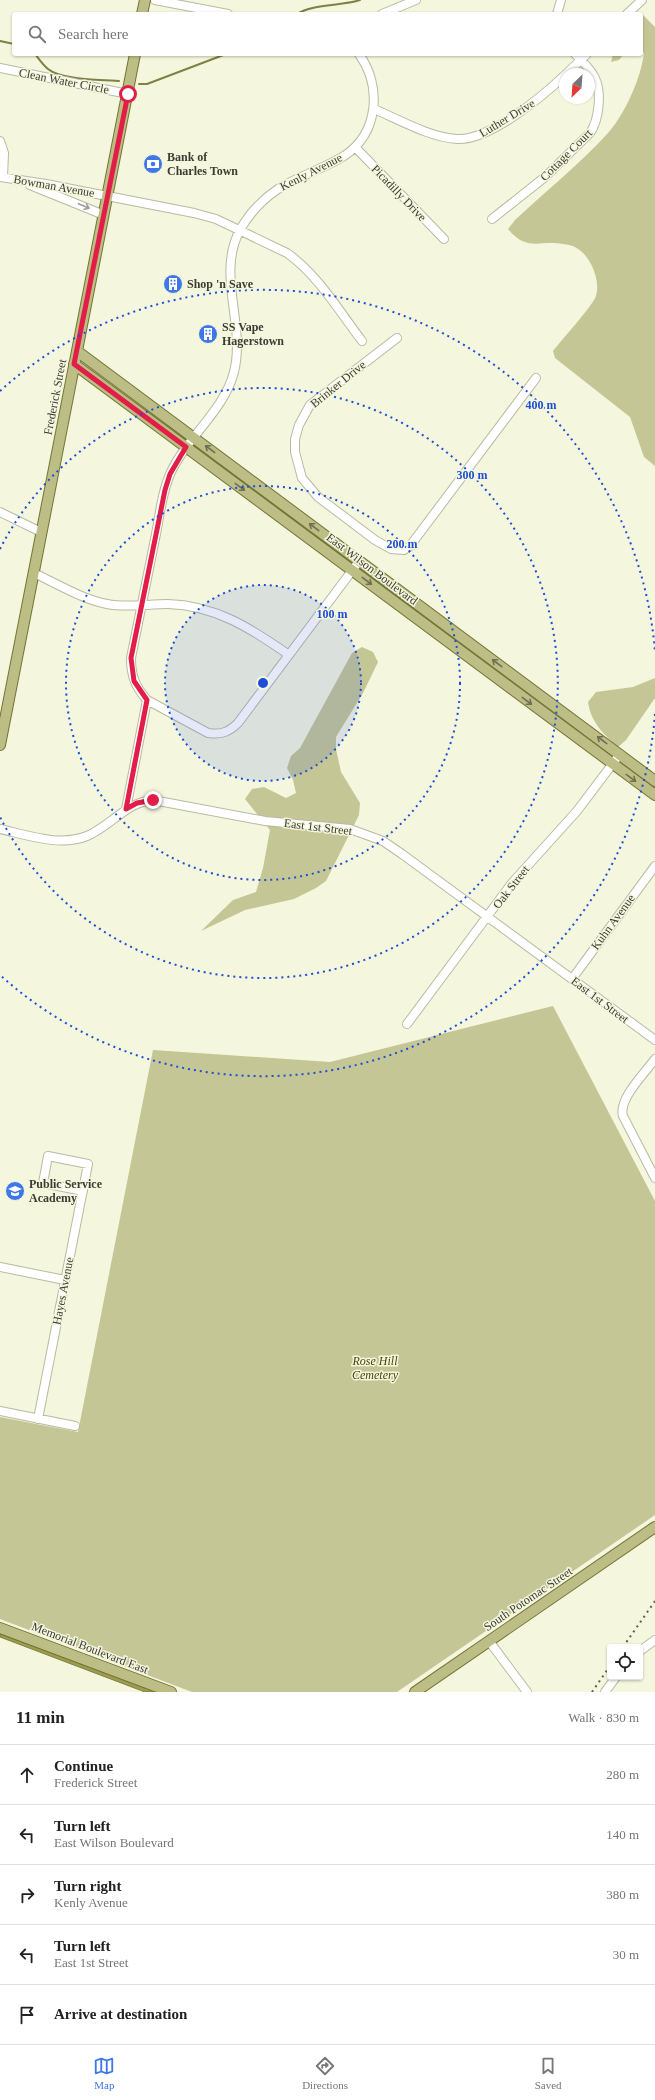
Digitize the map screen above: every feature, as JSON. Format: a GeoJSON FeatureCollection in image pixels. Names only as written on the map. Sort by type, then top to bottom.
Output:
{"type":"FeatureCollection","features":[{"type":"Feature","properties":{"kind":"main road"},"geometry":{"type":"LineString","coordinates":[[142,12],[145,0]]}},
{"type":"Feature","properties":{"kind":"main road","name":"Frederick Street"},"geometry":{"type":"LineString","coordinates":[[0,746],[135,56]]}},
{"type":"Feature","properties":{"kind":"main road","name":"East Wilson Boulevard"},"geometry":{"type":"LineString","coordinates":[[77,350],[655,780]]}},
{"type":"Feature","properties":{"kind":"main road","name":"East Wilson Boulevard"},"geometry":{"type":"LineString","coordinates":[[74,364],[655,796]]}},
{"type":"Feature","properties":{"kind":"main road"},"geometry":{"type":"LineString","coordinates":[[105,387],[115,387],[139,405],[146,401]]}},
{"type":"Feature","properties":{"kind":"main road","name":"South Potomac Street"},"geometry":{"type":"LineString","coordinates":[[415,1692],[655,1527]]}},
{"type":"Feature","properties":{"kind":"main road","name":"Memorial Boulevard East"},"geometry":{"type":"LineString","coordinates":[[0,1628],[171,1692]]}},
{"type":"Feature","properties":{"kind":"street"},"geometry":{"type":"LineString","coordinates":[[155,0],[218,12]]}},
{"type":"Feature","properties":{"kind":"street"},"geometry":{"type":"LineString","coordinates":[[387,12],[416,0]]}},
{"type":"Feature","properties":{"kind":"street"},"geometry":{"type":"LineString","coordinates":[[558,12],[561,0]]}},
{"type":"Feature","properties":{"kind":"street"},"geometry":{"type":"LineString","coordinates":[[630,12],[642,0]]}},
{"type":"Feature","properties":{"kind":"street","name":"Kenly Avenue"},"geometry":{"type":"LineString","coordinates":[[147,700],[134,681],[131,672],[131,658],[165,490],[170,474],[186,447],[222,399],[234,373],[238,348],[238,335],[230,270],[231,258],[240,230],[258,206],[279,188],[334,162],[355,148],[370,123],[374,109],[374,85],[366,65],[360,56]]}},
{"type":"Feature","properties":{"kind":"street","name":"Luther Drive"},"geometry":{"type":"LineString","coordinates":[[571,68],[581,56]]}},
{"type":"Feature","properties":{"kind":"street","name":"Cottage Court"},"geometry":{"type":"LineString","coordinates":[[492,219],[545,177],[594,127],[597,114],[597,85],[595,78],[581,56]]}},
{"type":"Feature","properties":{"kind":"street","name":"Clean Water Circle"},"geometry":{"type":"LineString","coordinates":[[0,68],[128,94]]}},
{"type":"Feature","properties":{"kind":"street","name":"Luther Drive"},"geometry":{"type":"LineString","coordinates":[[374,109],[436,135],[458,139],[471,138],[485,132],[534,102],[559,80]]}},
{"type":"Feature","properties":{"kind":"street"},"geometry":{"type":"LineString","coordinates":[[0,141],[4,153],[4,177],[54,193],[104,215]]}},
{"type":"Feature","properties":{"kind":"street","name":"Picadilly Drive"},"geometry":{"type":"LineString","coordinates":[[355,148],[444,239]]}},
{"type":"Feature","properties":{"kind":"street","name":"Bowman Avenue"},"geometry":{"type":"LineString","coordinates":[[4,177],[201,215],[240,230],[287,253],[297,260],[331,299],[362,341]]}},
{"type":"Feature","properties":{"kind":"street","name":"Brinker Drive"},"geometry":{"type":"LineString","coordinates":[[397,338],[310,405],[299,425],[295,439],[298,467],[302,478],[310,489],[375,540],[391,549],[404,550],[410,546],[536,378]]}},
{"type":"Feature","properties":{"kind":"street"},"geometry":{"type":"LineString","coordinates":[[0,512],[41,532]]}},
{"type":"Feature","properties":{"kind":"street"},"geometry":{"type":"LineString","coordinates":[[126,809],[147,700],[208,733],[224,733],[231,729],[238,723],[360,560]]}},
{"type":"Feature","properties":{"kind":"street"},"geometry":{"type":"LineString","coordinates":[[34,574],[96,601],[121,606],[187,606],[220,614],[253,630],[289,655]]}},
{"type":"Feature","properties":{"kind":"street","name":"Oak Street"},"geometry":{"type":"LineString","coordinates":[[407,1024],[487,916],[527,866],[577,811],[620,754]]}},
{"type":"Feature","properties":{"kind":"street","name":"East 1st Street"},"geometry":{"type":"LineString","coordinates":[[0,829],[50,839],[70,840],[95,831],[137,803],[153,800],[265,821],[336,827],[362,833],[383,841],[402,854],[655,1040]]}},
{"type":"Feature","properties":{"kind":"street","name":"Kuhn Avenue"},"geometry":{"type":"LineString","coordinates":[[572,978],[655,866]]}},
{"type":"Feature","properties":{"kind":"street"},"geometry":{"type":"LineString","coordinates":[[655,1059],[626,1098],[622,1108],[623,1116],[655,1178]]}},
{"type":"Feature","properties":{"kind":"street","name":"Hayes Avenue"},"geometry":{"type":"LineString","coordinates":[[38,1419],[83,1191],[88,1164],[48,1156],[43,1183],[83,1191]]}},
{"type":"Feature","properties":{"kind":"street"},"geometry":{"type":"LineString","coordinates":[[0,1267],[65,1280]]}},
{"type":"Feature","properties":{"kind":"street"},"geometry":{"type":"LineString","coordinates":[[0,1411],[75,1426]]}},
{"type":"Feature","properties":{"kind":"street"},"geometry":{"type":"LineString","coordinates":[[643,1649],[655,1640]]}},
{"type":"Feature","properties":{"kind":"street"},"geometry":{"type":"LineString","coordinates":[[489,1641],[527,1692]]}},
{"type":"Feature","properties":{"kind":"street"},"geometry":{"type":"LineString","coordinates":[[605,1692],[614,1680]]}},
{"type":"Feature","properties":{"kind":"green space"},"geometry":{"type":"Polygon","coordinates":[[[643,15],[655,27],[655,466],[644,457],[630,417],[555,358],[553,351],[583,315],[596,296],[596,276],[589,260],[580,250],[572,246],[555,243],[527,243],[515,236],[508,229],[515,220],[575,166],[608,133],[626,106],[636,84],[644,53],[643,15]]]}},
{"type":"Feature","properties":{"kind":"green space"},"geometry":{"type":"Polygon","coordinates":[[[612,56],[622,56],[619,60],[611,62],[612,56]]]}},
{"type":"Feature","properties":{"kind":"green space"},"geometry":{"type":"Polygon","coordinates":[[[362,647],[373,652],[378,662],[363,693],[336,737],[336,749],[341,772],[360,803],[359,815],[326,881],[294,899],[245,910],[201,931],[233,900],[256,892],[263,868],[270,830],[245,799],[252,789],[264,787],[286,798],[296,793],[293,780],[287,768],[291,756],[300,748],[352,653],[362,647]]]}},
{"type":"Feature","properties":{"kind":"green space"},"geometry":{"type":"Polygon","coordinates":[[[655,678],[655,698],[626,740],[618,747],[598,727],[592,716],[588,702],[596,692],[633,687],[655,678]]]}},
{"type":"Feature","properties":{"kind":"green space","name":"Rose Hill Cemetery"},"geometry":{"type":"Polygon","coordinates":[[[553,1006],[655,1201],[655,1515],[397,1692],[192,1692],[0,1619],[0,1417],[78,1432],[153,1050],[330,1062],[553,1006]]]}},
{"type":"Feature","properties":{"kind":"shaded area"},"geometry":{"type":"Polygon","coordinates":[[[0,1633],[157,1692],[145,1692],[0,1637],[0,1633]]]}},
{"type":"Feature","properties":{"kind":"waterway"},"geometry":{"type":"LineString","coordinates":[[301,12],[311,8],[360,0]]}},
{"type":"Feature","properties":{"kind":"waterway"},"geometry":{"type":"LineString","coordinates":[[0,41],[12,44]]}},
{"type":"Feature","properties":{"kind":"waterway"},"geometry":{"type":"LineString","coordinates":[[37,56],[48,69],[54,73],[82,79],[119,81]]}},
{"type":"Feature","properties":{"kind":"waterway"},"geometry":{"type":"LineString","coordinates":[[139,84],[147,84],[221,56]]}},
{"type":"Feature","properties":{"kind":"railway"},"geometry":{"type":"LineString","coordinates":[[625,1644],[655,1601]]}},
{"type":"Feature","properties":{"kind":"railway"},"geometry":{"type":"LineString","coordinates":[[592,1692],[607,1670]]}},
{"type":"Feature","properties":{"kind":"place","name":"Bank of Charles Town"},"geometry":{"type":"Point","coordinates":[153,164]}},
{"type":"Feature","properties":{"kind":"place","name":"Shop 'n Save"},"geometry":{"type":"Point","coordinates":[173,284]}},
{"type":"Feature","properties":{"kind":"place","name":"SS Vape Hagerstown"},"geometry":{"type":"Point","coordinates":[208,334]}},
{"type":"Feature","properties":{"kind":"place","name":"Public Service Academy"},"geometry":{"type":"Point","coordinates":[15,1191]}},
{"type":"Feature","properties":{"kind":"route"},"geometry":{"type":"LineString","coordinates":[[128,94],[74,364],[186,447],[170,474],[165,490],[131,658],[131,672],[134,681],[138,690],[147,700],[126,809],[137,803],[153,800]]}}]}
